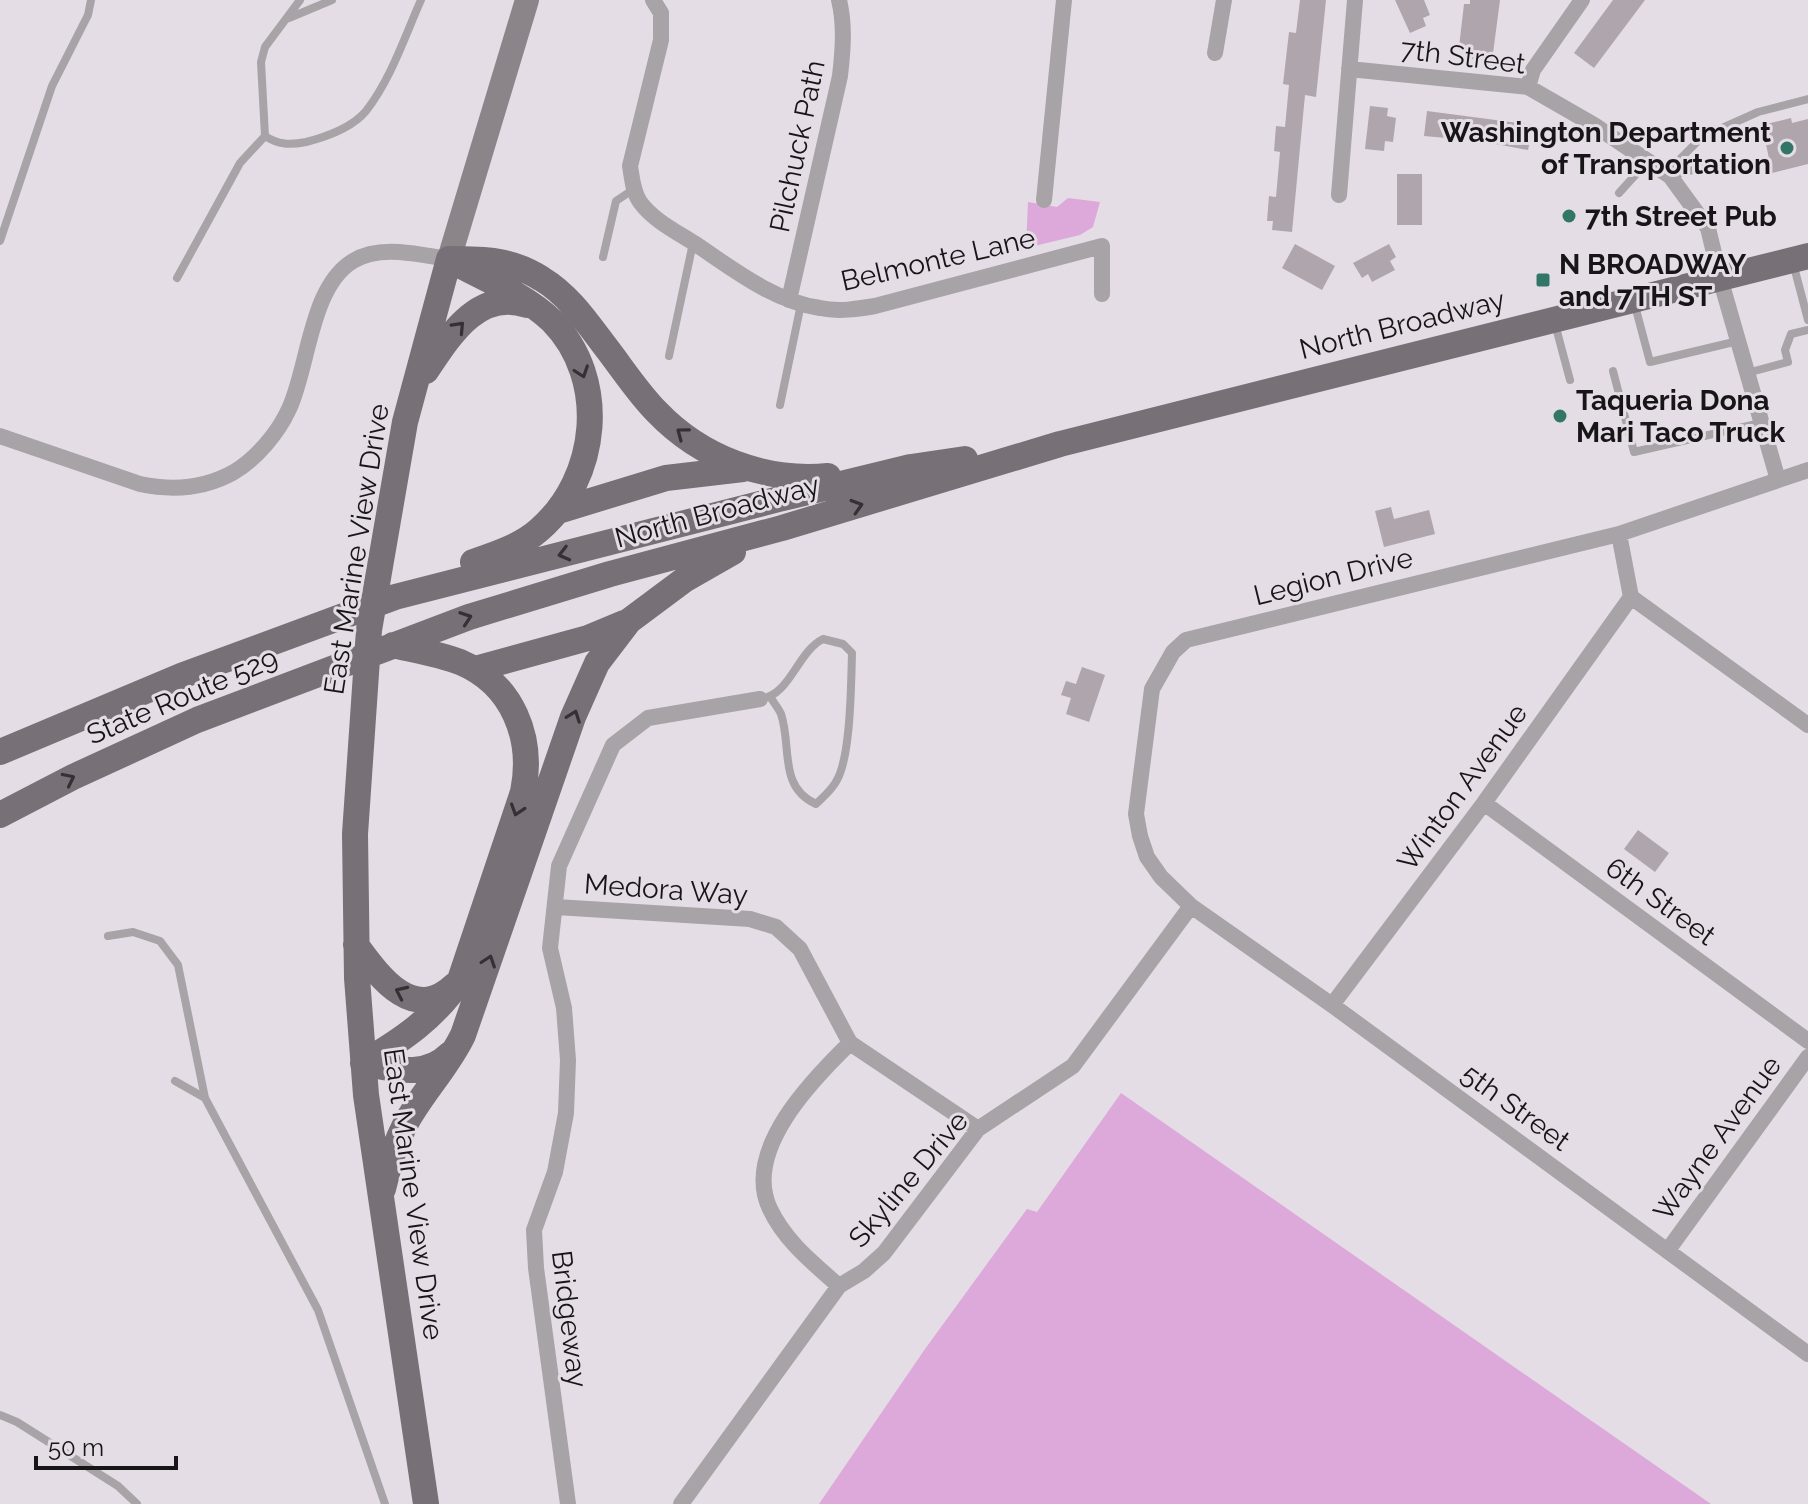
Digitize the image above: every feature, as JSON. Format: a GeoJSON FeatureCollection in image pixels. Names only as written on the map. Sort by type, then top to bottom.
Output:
{"type":"FeatureCollection","features":[{"type":"Feature","properties":{"kind":"main road","name":"East Marine View Drive"},"geometry":{"type":"LineString","coordinates":[[426,1504],[380,1200],[363,1063],[356,945],[357,775],[369,630],[413,389],[527,0]]}},
{"type":"Feature","properties":{"kind":"main road","name":"North Broadway"},"geometry":{"type":"LineString","coordinates":[[393,645],[469,617],[596,578],[782,528],[1060,444],[1800,258]]}},
{"type":"Feature","properties":{"kind":"main road"},"geometry":{"type":"LineString","coordinates":[[395,597],[450,570],[509,549],[538,531],[558,511],[574,487],[589,441],[591,413],[587,387],[575,352],[553,323],[538,309],[449,259]]}},
{"type":"Feature","properties":{"kind":"main road"},"geometry":{"type":"LineString","coordinates":[[449,259],[494,259],[541,278],[575,306],[657,413],[680,434],[707,451],[750,469],[787,476],[817,477],[911,467]]}},
{"type":"Feature","properties":{"kind":"main road"},"geometry":{"type":"LineString","coordinates":[[413,389],[456,328],[473,313],[500,302],[518,302],[538,309]]}},
{"type":"Feature","properties":{"kind":"main road","name":"North Broadway"},"geometry":{"type":"LineString","coordinates":[[395,597],[911,467],[1060,444]]}},
{"type":"Feature","properties":{"kind":"main road"},"geometry":{"type":"LineString","coordinates":[[558,511],[666,478],[750,469]]}},
{"type":"Feature","properties":{"kind":"main road"},"geometry":{"type":"LineString","coordinates":[[380,1200],[393,1152],[405,1123],[444,1069],[463,1035],[581,697],[605,650],[629,621],[661,595],[693,574],[782,528]]}},
{"type":"Feature","properties":{"kind":"main road","name":"State Route 529"},"geometry":{"type":"LineString","coordinates":[[0,752],[80,717],[395,597]]}},
{"type":"Feature","properties":{"kind":"main road"},"geometry":{"type":"LineString","coordinates":[[475,669],[588,638],[629,621]]}},
{"type":"Feature","properties":{"kind":"main road"},"geometry":{"type":"LineString","coordinates":[[363,1063],[425,1023],[460,980],[523,792],[527,762],[523,732],[513,709],[494,684],[475,669],[443,657],[393,645]]}},
{"type":"Feature","properties":{"kind":"main road","name":"State Route 529"},"geometry":{"type":"LineString","coordinates":[[0,815],[73,777],[197,720],[393,645]]}},
{"type":"Feature","properties":{"kind":"main road"},"geometry":{"type":"LineString","coordinates":[[356,945],[384,983],[406,997],[436,997],[447,993],[460,980]]}},
{"type":"Feature","properties":{"kind":"main road"},"geometry":{"type":"LineString","coordinates":[[363,1063],[399,1070],[427,1069],[444,1060],[463,1035]]}},
{"type":"Feature","properties":{"kind":"street"},"geometry":{"type":"LineString","coordinates":[[635,189],[630,166],[661,40],[661,13],[653,0]]}},
{"type":"Feature","properties":{"kind":"street","name":"Pilchuck Path"},"geometry":{"type":"LineString","coordinates":[[795,302],[840,76],[844,47],[839,0]]}},
{"type":"Feature","properties":{"kind":"street"},"geometry":{"type":"LineString","coordinates":[[1044,200],[1064,0]]}},
{"type":"Feature","properties":{"kind":"street"},"geometry":{"type":"LineString","coordinates":[[1215,53],[1224,0]]}},
{"type":"Feature","properties":{"kind":"street"},"geometry":{"type":"LineString","coordinates":[[1339,195],[1355,0]]}},
{"type":"Feature","properties":{"kind":"street"},"geometry":{"type":"LineString","coordinates":[[1528,87],[1533,70],[1582,0]]}},
{"type":"Feature","properties":{"kind":"street","name":"7th Street"},"geometry":{"type":"LineString","coordinates":[[1349,69],[1528,87],[1594,125],[1668,175],[1708,228],[1778,480]]}},
{"type":"Feature","properties":{"kind":"street","name":"Belmonte Lane"},"geometry":{"type":"LineString","coordinates":[[635,189],[639,200],[657,219],[747,278],[795,302],[821,309],[848,310],[875,306],[1102,246],[1102,294]]}},
{"type":"Feature","properties":{"kind":"street"},"geometry":{"type":"LineString","coordinates":[[0,436],[163,489],[196,487],[219,481],[245,465],[271,439],[289,409],[324,297],[335,279],[352,262],[369,254],[397,252],[449,259]]}},
{"type":"Feature","properties":{"kind":"street","name":"Legion Drive"},"geometry":{"type":"LineString","coordinates":[[1191,906],[1161,877],[1147,857],[1136,814],[1152,689],[1173,652],[1186,640],[1619,534],[1808,470]]}},
{"type":"Feature","properties":{"kind":"street"},"geometry":{"type":"LineString","coordinates":[[1619,534],[1631,597],[1808,725]]}},
{"type":"Feature","properties":{"kind":"street","name":"Winton Avenue"},"geometry":{"type":"LineString","coordinates":[[1332,1005],[1484,803],[1631,597]]}},
{"type":"Feature","properties":{"kind":"street","name":"Bridgeway"},"geometry":{"type":"LineString","coordinates":[[568,1504],[536,1268],[534,1230],[555,1172],[566,1113],[568,1060],[564,1008],[550,948],[559,866],[613,745],[648,718],[765,698]]}},
{"type":"Feature","properties":{"kind":"street","name":"6th Street"},"geometry":{"type":"LineString","coordinates":[[1484,803],[1808,1041]]}},
{"type":"Feature","properties":{"kind":"street","name":"5th Street"},"geometry":{"type":"LineString","coordinates":[[1191,906],[1332,1005],[1808,1354]]}},
{"type":"Feature","properties":{"kind":"street","name":"Skyline Drive"},"geometry":{"type":"LineString","coordinates":[[681,1504],[839,1286],[864,1271],[884,1253],[978,1129],[1073,1066],[1191,906]]}},
{"type":"Feature","properties":{"kind":"street","name":"Medora Way"},"geometry":{"type":"LineString","coordinates":[[556,907],[750,919],[776,927],[800,949],[850,1043],[978,1129]]}},
{"type":"Feature","properties":{"kind":"street"},"geometry":{"type":"LineString","coordinates":[[839,1286],[798,1250],[782,1229],[769,1208],[764,1191],[764,1168],[773,1137],[817,1075],[850,1043]]}},
{"type":"Feature","properties":{"kind":"street","name":"Wayne Avenue"},"geometry":{"type":"LineString","coordinates":[[1668,1250],[1808,1057]]}},
{"type":"Feature","properties":{"kind":"lane"},"geometry":{"type":"LineString","coordinates":[[0,241],[52,86],[88,15],[91,0]]}},
{"type":"Feature","properties":{"kind":"lane"},"geometry":{"type":"LineString","coordinates":[[177,278],[240,163],[265,136],[261,62],[265,47],[300,0]]}},
{"type":"Feature","properties":{"kind":"lane"},"geometry":{"type":"LineString","coordinates":[[289,18],[332,0]]}},
{"type":"Feature","properties":{"kind":"lane"},"geometry":{"type":"LineString","coordinates":[[265,136],[274,142],[293,144],[326,137],[364,113],[392,66],[421,0]]}},
{"type":"Feature","properties":{"kind":"lane"},"geometry":{"type":"LineString","coordinates":[[1668,175],[1702,137],[1758,112],[1808,99]]}},
{"type":"Feature","properties":{"kind":"lane"},"geometry":{"type":"LineString","coordinates":[[1619,193],[1648,161]]}},
{"type":"Feature","properties":{"kind":"lane"},"geometry":{"type":"LineString","coordinates":[[1668,175],[1726,161]]}},
{"type":"Feature","properties":{"kind":"lane"},"geometry":{"type":"LineString","coordinates":[[603,257],[616,201],[635,189]]}},
{"type":"Feature","properties":{"kind":"lane"},"geometry":{"type":"LineString","coordinates":[[669,356],[694,243]]}},
{"type":"Feature","properties":{"kind":"lane"},"geometry":{"type":"LineString","coordinates":[[1800,258],[1808,320]]}},
{"type":"Feature","properties":{"kind":"lane"},"geometry":{"type":"LineString","coordinates":[[1633,300],[1650,362],[1738,341]]}},
{"type":"Feature","properties":{"kind":"lane"},"geometry":{"type":"LineString","coordinates":[[780,405],[795,302]]}},
{"type":"Feature","properties":{"kind":"lane"},"geometry":{"type":"LineString","coordinates":[[1553,319],[1570,380]]}},
{"type":"Feature","properties":{"kind":"lane"},"geometry":{"type":"LineString","coordinates":[[1747,373],[1788,362],[1786,342],[1791,334],[1808,330]]}},
{"type":"Feature","properties":{"kind":"lane"},"geometry":{"type":"LineString","coordinates":[[1613,371],[1634,452],[1761,423]]}},
{"type":"Feature","properties":{"kind":"lane"},"geometry":{"type":"LineString","coordinates":[[823,639],[843,644],[852,653],[846,738],[839,777],[830,792],[816,804],[802,797],[791,778],[781,714],[765,698],[782,687],[813,644],[823,639]]}},
{"type":"Feature","properties":{"kind":"lane"},"geometry":{"type":"LineString","coordinates":[[108,936],[133,932],[160,941],[178,965],[205,1098],[318,1310],[385,1504]]}},
{"type":"Feature","properties":{"kind":"lane"},"geometry":{"type":"LineString","coordinates":[[175,1081],[205,1098]]}},
{"type":"Feature","properties":{"kind":"lane"},"geometry":{"type":"LineString","coordinates":[[0,1415],[17,1422],[118,1486],[137,1504]]}},
{"type":"Feature","properties":{"kind":"shaded area"},"geometry":{"type":"Polygon","coordinates":[[[1068,198],[1100,202],[1093,227],[1080,235],[1026,248],[1028,202],[1057,207],[1068,198]]]}},
{"type":"Feature","properties":{"kind":"shaded area"},"geometry":{"type":"Polygon","coordinates":[[[1121,1093],[1711,1504],[819,1504],[925,1349],[1027,1209],[1037,1212],[1121,1093]]]}},
{"type":"Feature","properties":{"kind":"building"},"geometry":{"type":"Polygon","coordinates":[[[1300,0],[1326,0],[1316,97],[1305,95],[1292,232],[1272,230],[1273,221],[1267,221],[1269,196],[1276,197],[1280,152],[1274,151],[1276,126],[1285,127],[1289,85],[1283,84],[1289,32],[1296,33],[1300,0]]]}},
{"type":"Feature","properties":{"kind":"building"},"geometry":{"type":"Polygon","coordinates":[[[1395,0],[1424,0],[1430,15],[1423,18],[1426,26],[1410,33],[1395,0]]]}},
{"type":"Feature","properties":{"kind":"building"},"geometry":{"type":"Polygon","coordinates":[[[1470,0],[1500,0],[1492,61],[1462,58],[1463,47],[1459,47],[1464,4],[1470,4],[1470,0]]]}},
{"type":"Feature","properties":{"kind":"building"},"geometry":{"type":"Polygon","coordinates":[[[1613,0],[1645,0],[1594,68],[1574,53],[1613,0]]]}},
{"type":"Feature","properties":{"kind":"building"},"geometry":{"type":"Polygon","coordinates":[[[1370,106],[1388,108],[1387,116],[1396,118],[1393,142],[1385,141],[1384,151],[1365,149],[1370,106]]]}},
{"type":"Feature","properties":{"kind":"building"},"geometry":{"type":"Polygon","coordinates":[[[1427,111],[1533,125],[1528,150],[1480,141],[1424,136],[1427,111]]]}},
{"type":"Feature","properties":{"kind":"building","name":"Washington Department of Transportation"},"geometry":{"type":"Polygon","coordinates":[[[1791,118],[1792,123],[1808,119],[1808,164],[1772,173],[1762,125],[1791,118]]]}},
{"type":"Feature","properties":{"kind":"building"},"geometry":{"type":"Polygon","coordinates":[[[1397,174],[1422,174],[1422,225],[1397,225],[1397,174]]]}},
{"type":"Feature","properties":{"kind":"building"},"geometry":{"type":"Polygon","coordinates":[[[1295,244],[1335,266],[1322,290],[1282,268],[1295,244]]]}},
{"type":"Feature","properties":{"kind":"building"},"geometry":{"type":"Polygon","coordinates":[[[1389,244],[1396,257],[1390,261],[1395,270],[1372,282],[1368,274],[1362,278],[1353,263],[1389,244]]]}},
{"type":"Feature","properties":{"kind":"building"},"geometry":{"type":"Polygon","coordinates":[[[1391,507],[1394,519],[1429,510],[1435,534],[1384,547],[1375,511],[1391,507]]]}},
{"type":"Feature","properties":{"kind":"building"},"geometry":{"type":"Polygon","coordinates":[[[1082,667],[1105,675],[1089,722],[1066,714],[1071,698],[1061,695],[1066,681],[1076,684],[1082,667]]]}},
{"type":"Feature","properties":{"kind":"building"},"geometry":{"type":"Polygon","coordinates":[[[1638,830],[1669,853],[1655,872],[1624,849],[1638,830]]]}},
{"type":"Feature","properties":{"kind":"place","name":"Washington Department of Transportation"},"geometry":{"type":"Point","coordinates":[1787,148]}},
{"type":"Feature","properties":{"kind":"place","name":"7th Street Pub"},"geometry":{"type":"Point","coordinates":[1569,216]}},
{"type":"Feature","properties":{"kind":"place","name":"N BROADWAY and 7TH ST"},"geometry":{"type":"Point","coordinates":[1543,280]}},
{"type":"Feature","properties":{"kind":"place","name":"Taqueria Dona Mari Taco Truck"},"geometry":{"type":"Point","coordinates":[1560,416]}}]}
